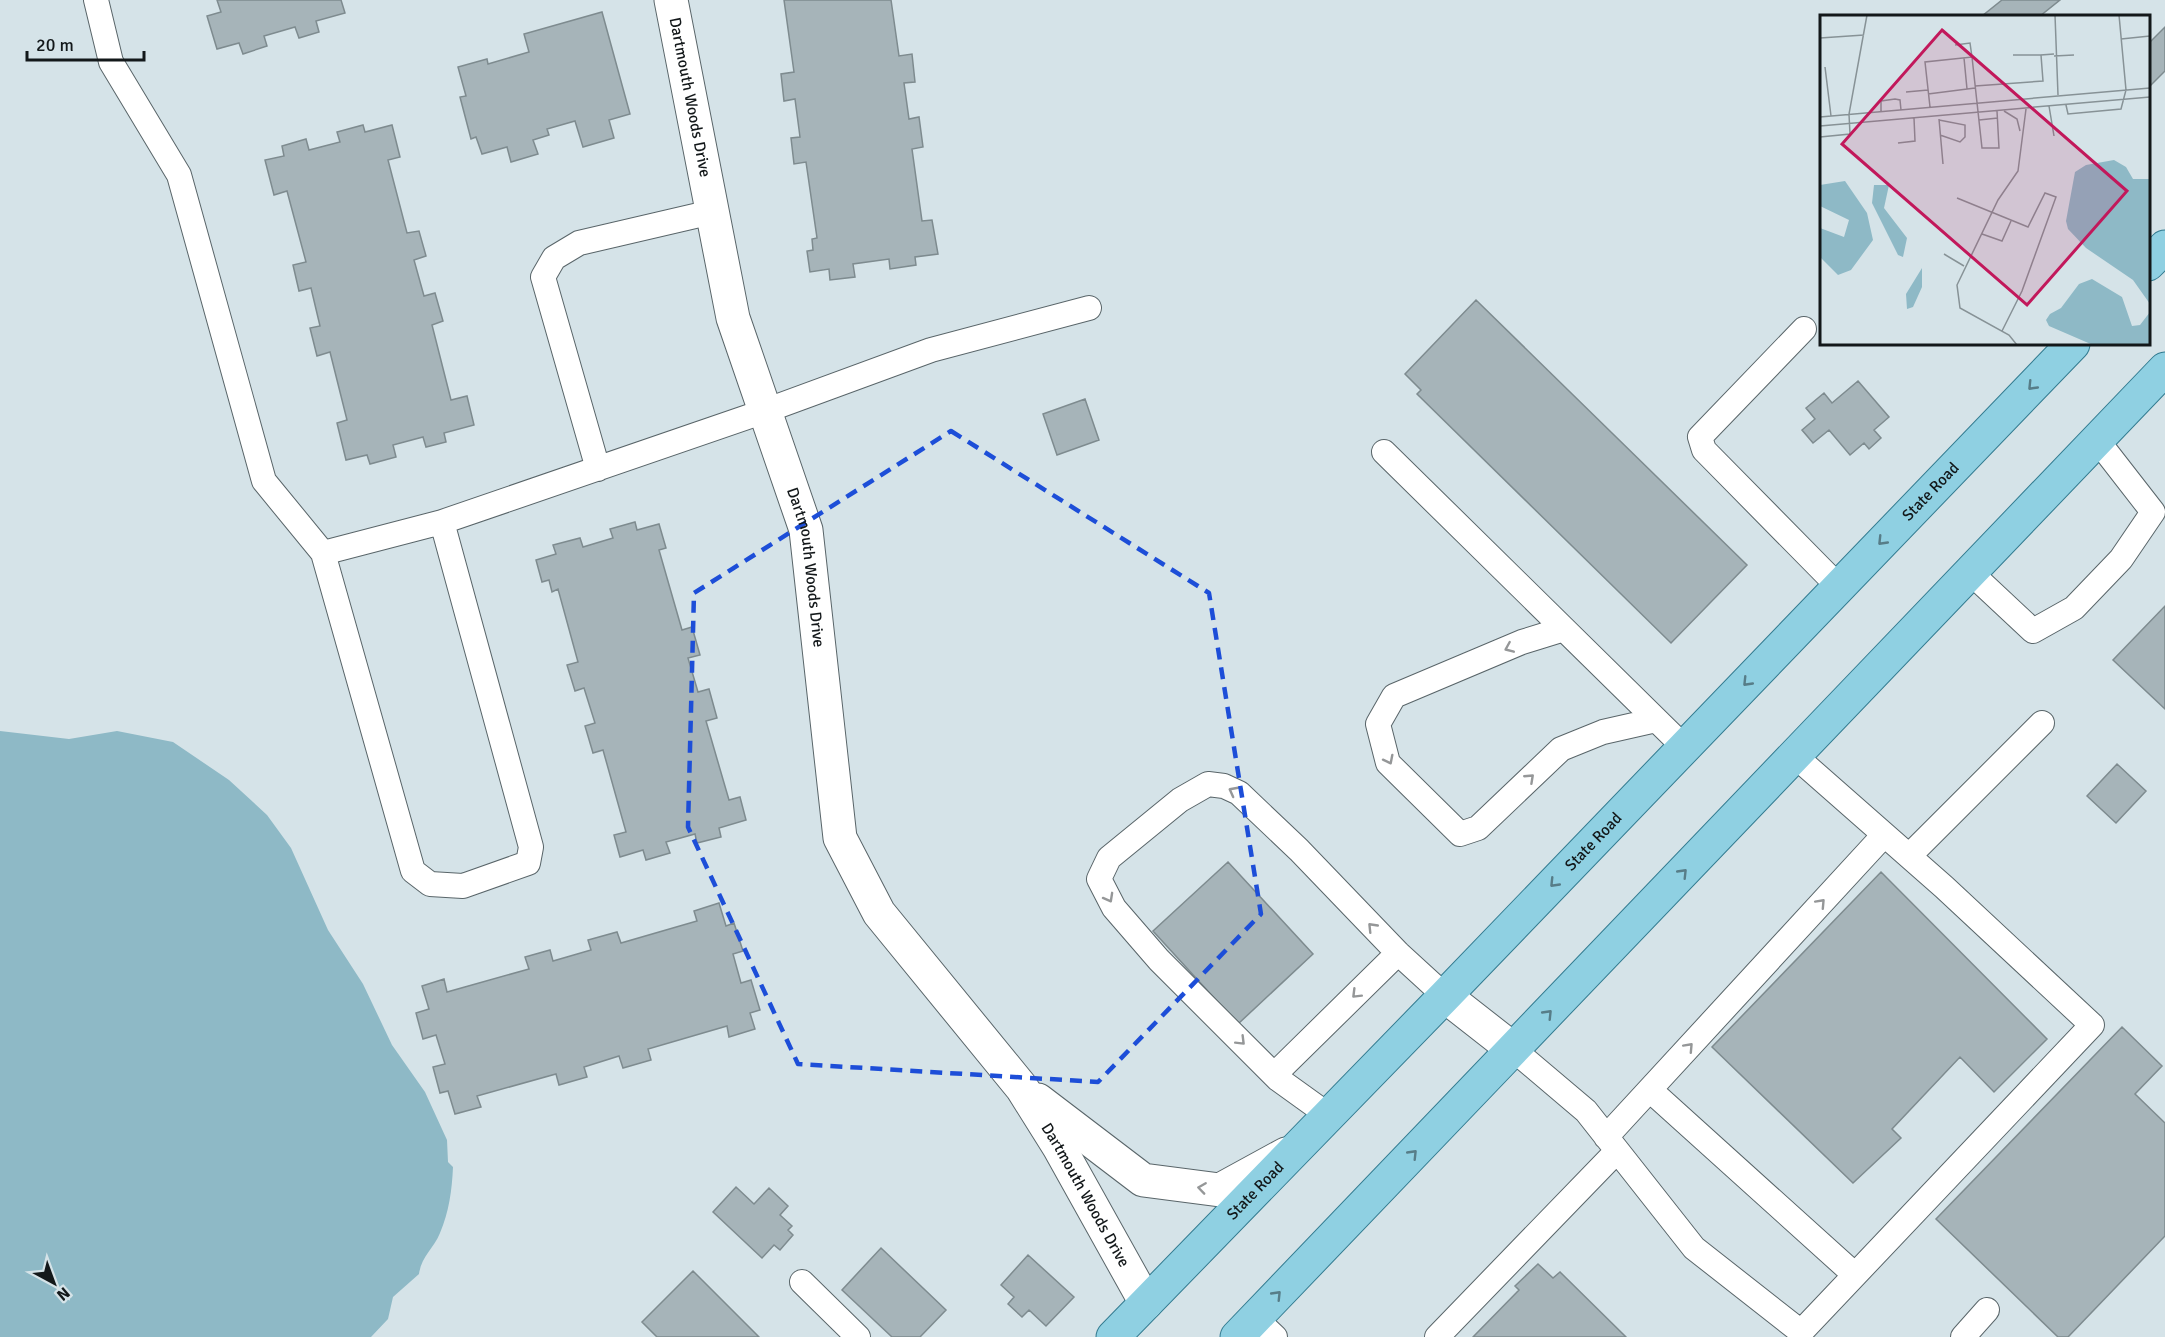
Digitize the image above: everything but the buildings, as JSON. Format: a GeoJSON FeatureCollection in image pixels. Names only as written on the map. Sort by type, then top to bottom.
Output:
{"type":"FeatureCollection","features":[{"type":"Feature","properties":{"kind":"main road"},"geometry":{"type":"LineString","coordinates":[[2150,262],[2165,247]]}},
{"type":"Feature","properties":{"kind":"main road","name":"State Road"},"geometry":{"type":"LineString","coordinates":[[1113,1337],[2072,345]]}},
{"type":"Feature","properties":{"kind":"main road"},"geometry":{"type":"LineString","coordinates":[[1256,1331],[1514,1050],[2165,369]]}},
{"type":"Feature","properties":{"kind":"street","name":"Dartmouth Woods Drive"},"geometry":{"type":"LineString","coordinates":[[670,0],[733,318],[806,531],[840,838],[879,913],[1022,1088],[1059,1147],[1146,1303]]}},
{"type":"Feature","properties":{"kind":"street"},"geometry":{"type":"LineString","coordinates":[[1445,996],[1514,1050]]}},
{"type":"Feature","properties":{"kind":"street","name":"Dartmouth Woods Drive"},"geometry":{"type":"LineString","coordinates":[[1022,1088],[1143,1180],[1220,1190],[1293,1151]]}},
{"type":"Feature","properties":{"kind":"lane"},"geometry":{"type":"LineString","coordinates":[[96,0],[111,62],[179,175],[264,481],[323,553],[413,871],[430,884],[463,885],[528,862],[531,847],[442,522]]}},
{"type":"Feature","properties":{"kind":"lane"},"geometry":{"type":"LineString","coordinates":[[598,469],[543,277],[554,258],[579,243],[712,212]]}},
{"type":"Feature","properties":{"kind":"lane"},"geometry":{"type":"LineString","coordinates":[[323,553],[442,522],[765,411],[931,350],[1089,309]]}},
{"type":"Feature","properties":{"kind":"lane"},"geometry":{"type":"LineString","coordinates":[[1804,329],[1700,437],[1704,450],[1839,587]]}},
{"type":"Feature","properties":{"kind":"lane"},"geometry":{"type":"LineString","coordinates":[[1971,573],[2033,631],[2074,608],[2121,559],[2153,512],[2097,440]]}},
{"type":"Feature","properties":{"kind":"lane"},"geometry":{"type":"LineString","coordinates":[[1384,452],[1684,747]]}},
{"type":"Feature","properties":{"kind":"lane"},"geometry":{"type":"LineString","coordinates":[[1564,629],[1522,642],[1394,696],[1378,724],[1388,763],[1460,834],[1478,828],[1561,749],[1603,732],[1656,720]]}},
{"type":"Feature","properties":{"kind":"lane"},"geometry":{"type":"LineString","coordinates":[[1909,856],[2042,723]]}},
{"type":"Feature","properties":{"kind":"lane"},"geometry":{"type":"LineString","coordinates":[[1514,1050],[1586,1111],[1694,1248],[1804,1334],[1855,1275],[2092,1025],[1909,856],[1795,756]]}},
{"type":"Feature","properties":{"kind":"lane"},"geometry":{"type":"LineString","coordinates":[[1328,1115],[1274,1075],[1160,960],[1114,908],[1099,879],[1109,858],[1180,800],[1208,784],[1224,786],[1239,793],[1299,850],[1398,953],[1445,996]]}},
{"type":"Feature","properties":{"kind":"lane"},"geometry":{"type":"LineString","coordinates":[[1437,1337],[1612,1144],[1650,1090],[1884,835]]}},
{"type":"Feature","properties":{"kind":"lane"},"geometry":{"type":"LineString","coordinates":[[1274,1075],[1398,953]]}},
{"type":"Feature","properties":{"kind":"lane"},"geometry":{"type":"LineString","coordinates":[[1650,1090],[1855,1275]]}},
{"type":"Feature","properties":{"kind":"lane"},"geometry":{"type":"LineString","coordinates":[[802,1282],[858,1337]]}},
{"type":"Feature","properties":{"kind":"lane"},"geometry":{"type":"LineString","coordinates":[[1963,1337],[1987,1310]]}},
{"type":"Feature","properties":{"kind":"highlighted area"},"geometry":{"type":"Polygon","coordinates":[[[951,431],[1209,593],[1261,914],[1098,1082],[798,1064],[688,827],[694,593],[951,431]]]}},
{"type":"Feature","properties":{"kind":"shaded area"},"geometry":{"type":"Polygon","coordinates":[[[0,731],[69,739],[117,731],[173,742],[229,780],[267,815],[291,848],[328,930],[363,984],[392,1045],[425,1092],[447,1140],[448,1162],[453,1167],[448,1209],[437,1238],[422,1263],[419,1274],[393,1297],[388,1319],[371,1337],[0,1337],[0,731]]]}}]}
